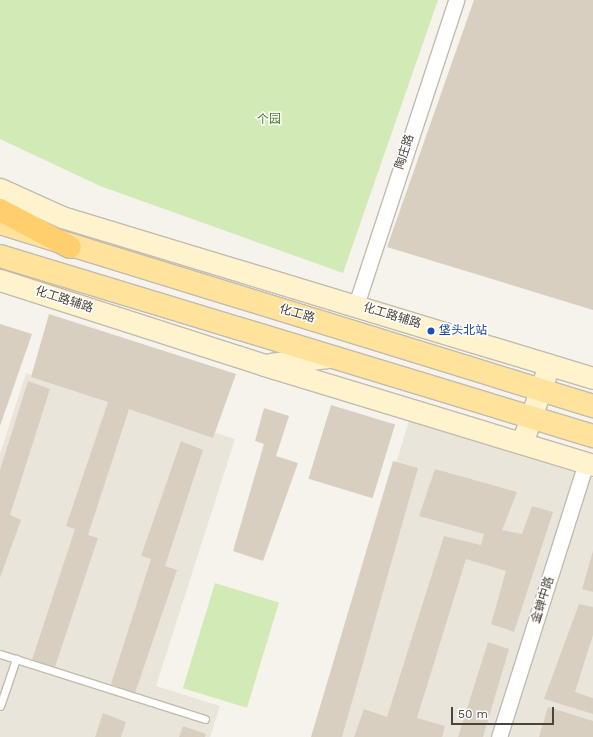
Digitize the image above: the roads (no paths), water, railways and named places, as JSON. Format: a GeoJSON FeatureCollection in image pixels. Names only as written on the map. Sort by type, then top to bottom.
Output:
{"type":"FeatureCollection","features":[{"type":"Feature","properties":{"kind":"highway"},"geometry":{"type":"LineString","coordinates":[[0,210],[70,247]]}},
{"type":"Feature","properties":{"kind":"main road","name":"化工路"},"geometry":{"type":"LineString","coordinates":[[0,223],[70,247],[372,336],[593,406]]}},
{"type":"Feature","properties":{"kind":"main road"},"geometry":{"type":"LineString","coordinates":[[0,256],[593,436]]}},
{"type":"Feature","properties":{"kind":"street","name":"陶庄路"},"geometry":{"type":"LineString","coordinates":[[356,305],[456,0]]}},
{"type":"Feature","properties":{"kind":"street","name":"化工路辅路"},"geometry":{"type":"LineString","coordinates":[[0,189],[62,217],[593,378]]}},
{"type":"Feature","properties":{"kind":"street","name":"化工路辅路"},"geometry":{"type":"LineString","coordinates":[[213,264],[372,336]]}},
{"type":"Feature","properties":{"kind":"street","name":"化工路辅路"},"geometry":{"type":"LineString","coordinates":[[0,280],[264,365],[590,464]]}},
{"type":"Feature","properties":{"kind":"street","name":"化工路辅路"},"geometry":{"type":"LineString","coordinates":[[264,365],[328,356]]}},
{"type":"Feature","properties":{"kind":"street"},"geometry":{"type":"LineString","coordinates":[[522,443],[539,390],[549,365]]}},
{"type":"Feature","properties":{"kind":"street","name":"金蝉中路"},"geometry":{"type":"LineString","coordinates":[[499,737],[590,464]]}},
{"type":"Feature","properties":{"kind":"lane"},"geometry":{"type":"LineString","coordinates":[[0,654],[205,719]]}},
{"type":"Feature","properties":{"kind":"lane"},"geometry":{"type":"LineString","coordinates":[[0,706],[16,659]]}},
{"type":"Feature","properties":{"kind":"place","name":"垡头北站"},"geometry":{"type":"Point","coordinates":[431,331]}},
{"type":"Feature","properties":{"kind":"park label","name":"个园"},"geometry":{"type":"Point","coordinates":[269,120]}}]}
